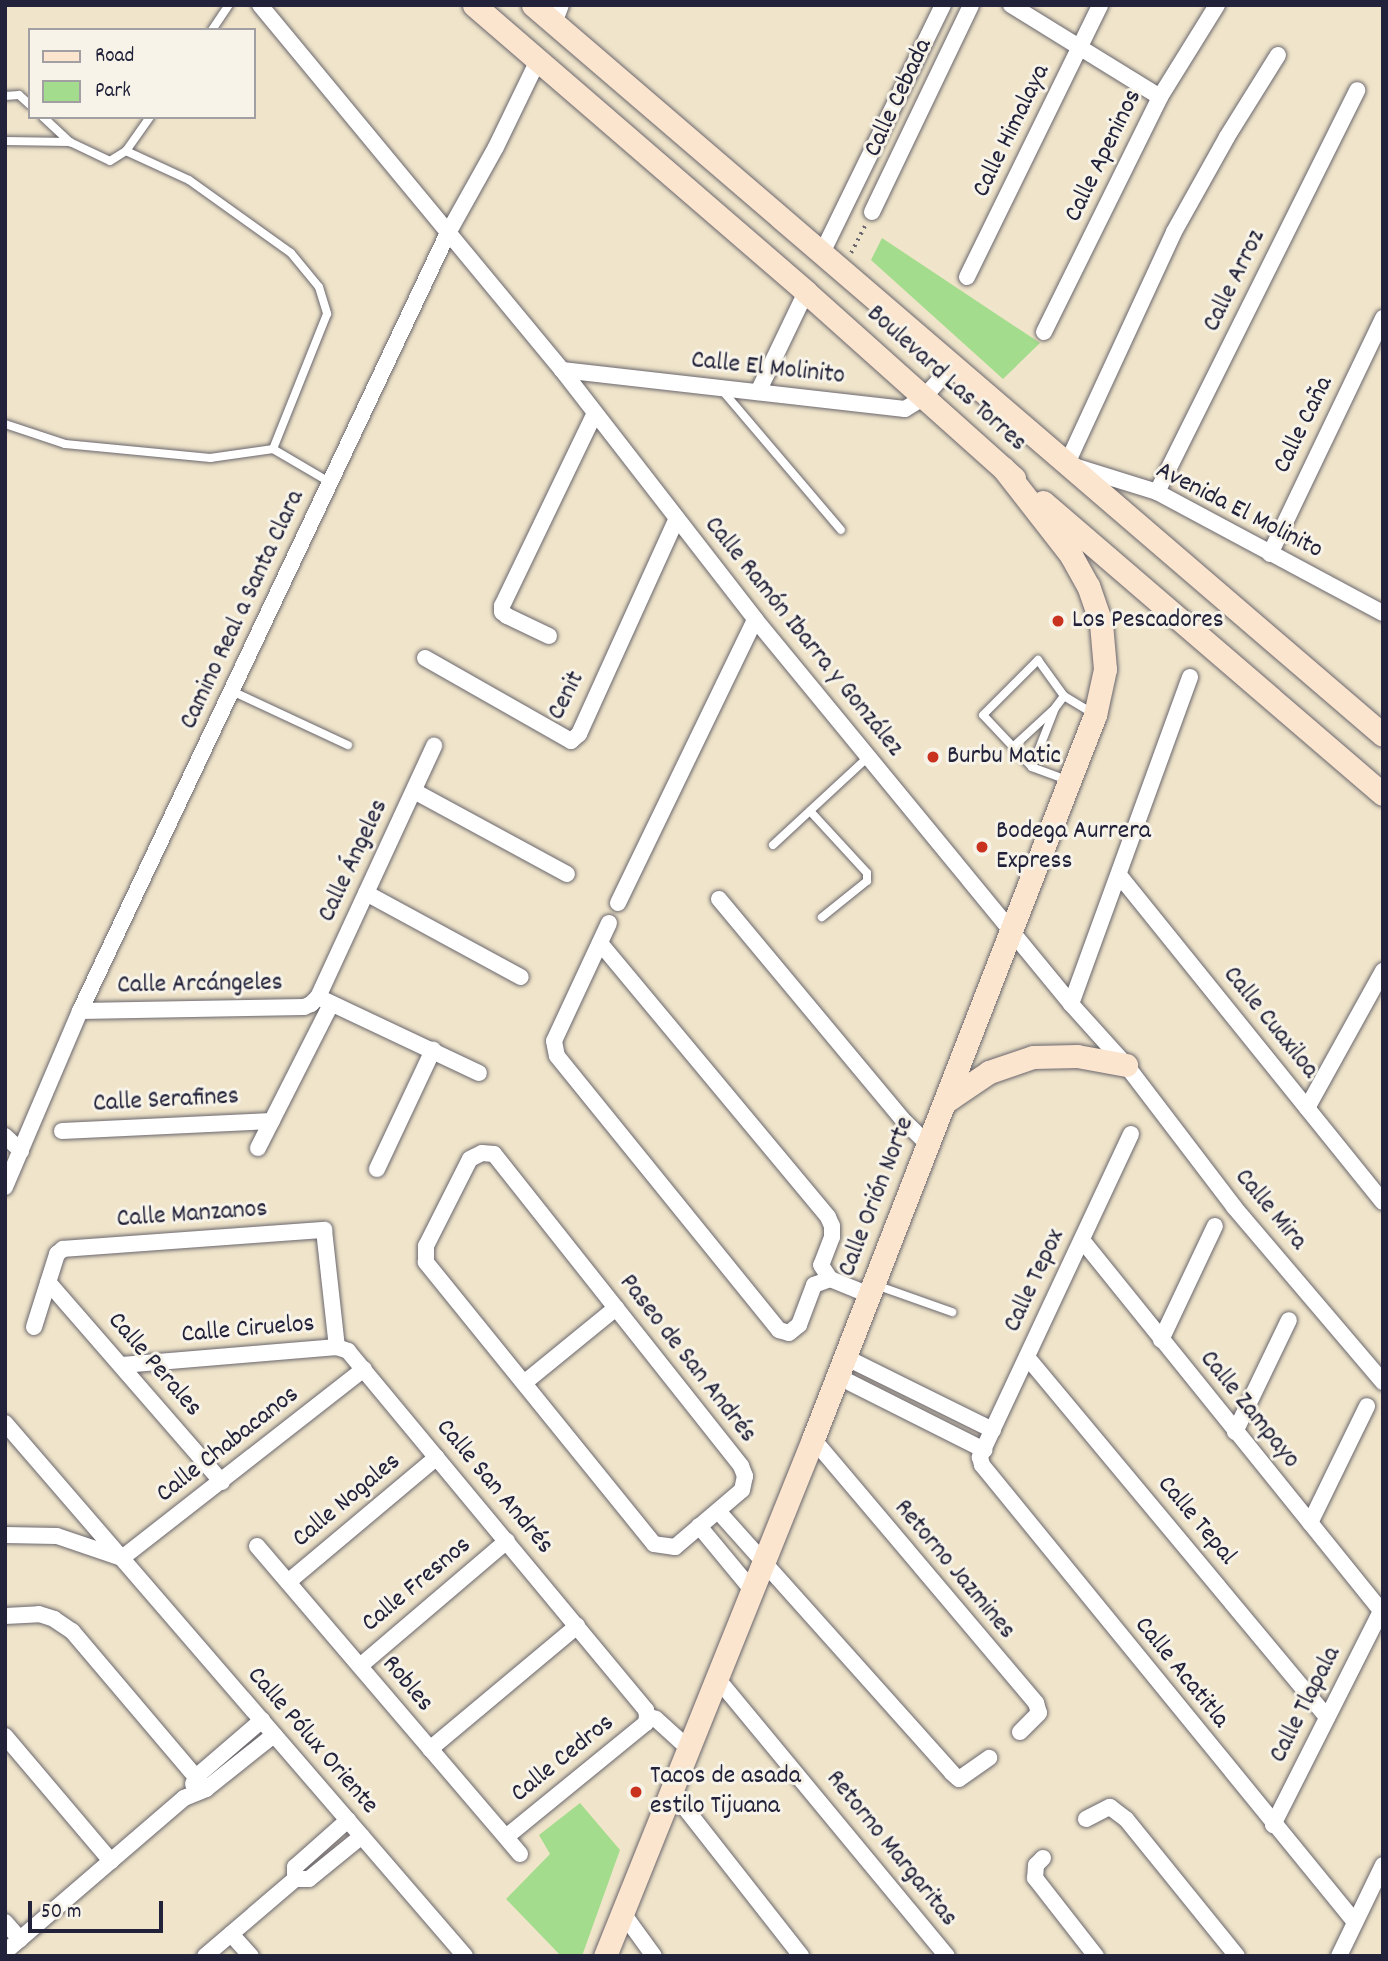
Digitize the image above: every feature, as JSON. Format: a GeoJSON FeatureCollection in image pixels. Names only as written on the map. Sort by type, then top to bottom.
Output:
{"type":"FeatureCollection","features":[{"type":"Feature","properties":{"kind":"main road","name":"Boulevard Las Torres"},"geometry":{"type":"LineString","coordinates":[[474,5],[806,292],[1003,468],[1383,793]]}},
{"type":"Feature","properties":{"kind":"main road","name":"Boulevard Las Torres"},"geometry":{"type":"LineString","coordinates":[[533,5],[558,14],[822,253],[1383,735]]}},
{"type":"Feature","properties":{"kind":"main road","name":"Calle Orión Norte"},"geometry":{"type":"LineString","coordinates":[[605,1956],[813,1439],[1094,715],[1105,669],[1101,623],[1088,586],[1071,555],[1003,468]]}},
{"type":"Feature","properties":{"kind":"main road"},"geometry":{"type":"LineString","coordinates":[[945,1101],[989,1072],[1033,1057],[1077,1056],[1126,1065]]}},
{"type":"Feature","properties":{"kind":"street","name":"Calle Ramón Ibarra y González"},"geometry":{"type":"LineString","coordinates":[[260,5],[562,370],[676,520],[755,618],[1071,1004],[1126,1065]]}},
{"type":"Feature","properties":{"kind":"street"},"geometry":{"type":"LineString","coordinates":[[822,253],[943,5]]}},
{"type":"Feature","properties":{"kind":"street","name":"Calle Cebada"},"geometry":{"type":"LineString","coordinates":[[872,212],[971,5]]}},
{"type":"Feature","properties":{"kind":"street"},"geometry":{"type":"LineString","coordinates":[[1011,5],[1160,97]]}},
{"type":"Feature","properties":{"kind":"street","name":"Calle Himalaya"},"geometry":{"type":"LineString","coordinates":[[967,277],[1100,5]]}},
{"type":"Feature","properties":{"kind":"street","name":"Calle Apeninos"},"geometry":{"type":"LineString","coordinates":[[1044,332],[1160,97],[1217,5]]}},
{"type":"Feature","properties":{"kind":"street"},"geometry":{"type":"LineString","coordinates":[[1067,464],[1174,232],[1227,137],[1278,55]]}},
{"type":"Feature","properties":{"kind":"street","name":"Camino Real a Santa Clara"},"geometry":{"type":"LineString","coordinates":[[5,1187],[80,1011],[448,233],[496,147],[538,60]]}},
{"type":"Feature","properties":{"kind":"street","name":"Calle Arroz"},"geometry":{"type":"LineString","coordinates":[[1157,492],[1356,90]]}},
{"type":"Feature","properties":{"kind":"street"},"geometry":{"type":"LineString","coordinates":[[758,393],[806,292]]}},
{"type":"Feature","properties":{"kind":"street","name":"Calle Caña"},"geometry":{"type":"LineString","coordinates":[[1270,554],[1383,318]]}},
{"type":"Feature","properties":{"kind":"street","name":"Calle El Molinito"},"geometry":{"type":"LineString","coordinates":[[562,370],[905,409],[924,397],[952,366]]}},
{"type":"Feature","properties":{"kind":"street"},"geometry":{"type":"LineString","coordinates":[[549,636],[508,616],[502,612],[502,606],[595,413]]}},
{"type":"Feature","properties":{"kind":"street","name":"Avenida El Molinito"},"geometry":{"type":"LineString","coordinates":[[1067,464],[1157,492],[1383,613]]}},
{"type":"Feature","properties":{"kind":"street","name":"Cenit"},"geometry":{"type":"LineString","coordinates":[[425,658],[571,741],[579,734],[676,520]]}},
{"type":"Feature","properties":{"kind":"street"},"geometry":{"type":"LineString","coordinates":[[618,903],[755,618]]}},
{"type":"Feature","properties":{"kind":"street"},"geometry":{"type":"LineString","coordinates":[[1071,1004],[1190,677]]}},
{"type":"Feature","properties":{"kind":"street","name":"Calle Ángeles"},"geometry":{"type":"LineString","coordinates":[[258,1148],[324,1001],[366,893],[434,746]]}},
{"type":"Feature","properties":{"kind":"street"},"geometry":{"type":"LineString","coordinates":[[414,791],[568,874]]}},
{"type":"Feature","properties":{"kind":"street","name":"Calle Cuaxiloa"},"geometry":{"type":"LineString","coordinates":[[1119,875],[1383,1202]]}},
{"type":"Feature","properties":{"kind":"street"},"geometry":{"type":"LineString","coordinates":[[366,893],[522,977]]}},
{"type":"Feature","properties":{"kind":"street"},"geometry":{"type":"LineString","coordinates":[[719,899],[905,1122],[929,1144]]}},
{"type":"Feature","properties":{"kind":"street"},"geometry":{"type":"LineString","coordinates":[[600,943],[828,1217],[832,1226],[832,1237],[825,1272],[814,1285],[799,1325],[789,1333],[779,1330],[557,1056],[554,1041],[609,923]]}},
{"type":"Feature","properties":{"kind":"street"},"geometry":{"type":"LineString","coordinates":[[1307,1108],[1383,971]]}},
{"type":"Feature","properties":{"kind":"street"},"geometry":{"type":"LineString","coordinates":[[324,1001],[479,1073]]}},
{"type":"Feature","properties":{"kind":"street","name":"Calle Arcángeles"},"geometry":{"type":"LineString","coordinates":[[80,1011],[304,1007],[324,1001]]}},
{"type":"Feature","properties":{"kind":"street"},"geometry":{"type":"LineString","coordinates":[[377,1169],[433,1050]]}},
{"type":"Feature","properties":{"kind":"street","name":"Calle Mira"},"geometry":{"type":"LineString","coordinates":[[1126,1065],[1234,1207],[1383,1382]]}},
{"type":"Feature","properties":{"kind":"street","name":"Calle Serafines"},"geometry":{"type":"LineString","coordinates":[[62,1130],[272,1121]]}},
{"type":"Feature","properties":{"kind":"street","name":"Calle Tepox"},"geometry":{"type":"LineString","coordinates":[[984,1450],[1131,1134]]}},
{"type":"Feature","properties":{"kind":"street"},"geometry":{"type":"LineString","coordinates":[[5,1136],[21,1151]]}},
{"type":"Feature","properties":{"kind":"street","name":"Paseo de San Andrés"},"geometry":{"type":"LineString","coordinates":[[482,1153],[494,1154],[617,1308],[741,1466],[745,1476],[742,1490],[675,1547],[654,1544],[424,1255],[470,1159],[482,1153]]}},
{"type":"Feature","properties":{"kind":"street"},"geometry":{"type":"LineString","coordinates":[[1161,1340],[1215,1226]]}},
{"type":"Feature","properties":{"kind":"street","name":"Calle Manzanos"},"geometry":{"type":"LineString","coordinates":[[48,1282],[57,1254],[63,1249],[324,1230],[337,1347]]}},
{"type":"Feature","properties":{"kind":"street","name":"Calle Zampayo"},"geometry":{"type":"LineString","coordinates":[[1082,1240],[1235,1432],[1382,1608]]}},
{"type":"Feature","properties":{"kind":"street"},"geometry":{"type":"LineString","coordinates":[[825,1272],[871,1290]]}},
{"type":"Feature","properties":{"kind":"street"},"geometry":{"type":"LineString","coordinates":[[34,1327],[48,1282]]}},
{"type":"Feature","properties":{"kind":"street","name":"Calle Perales"},"geometry":{"type":"LineString","coordinates":[[48,1282],[222,1482]]}},
{"type":"Feature","properties":{"kind":"street"},"geometry":{"type":"LineString","coordinates":[[524,1383],[617,1308]]}},
{"type":"Feature","properties":{"kind":"street"},"geometry":{"type":"LineString","coordinates":[[1235,1432],[1289,1320]]}},
{"type":"Feature","properties":{"kind":"street","name":"Calle Ciruelos"},"geometry":{"type":"LineString","coordinates":[[122,1365],[337,1347]]}},
{"type":"Feature","properties":{"kind":"street","name":"Calle San Andrés"},"geometry":{"type":"LineString","coordinates":[[337,1347],[348,1351],[364,1369],[507,1541],[577,1626],[646,1719],[656,1719],[686,1753]]}},
{"type":"Feature","properties":{"kind":"street","name":"Calle Tepal"},"geometry":{"type":"LineString","coordinates":[[1027,1357],[1327,1717]]}},
{"type":"Feature","properties":{"kind":"street"},"geometry":{"type":"LineString","coordinates":[[841,1367],[993,1430]]}},
{"type":"Feature","properties":{"kind":"street"},"geometry":{"type":"LineString","coordinates":[[841,1367],[984,1450]]}},
{"type":"Feature","properties":{"kind":"street","name":"Calle Chabacanos"},"geometry":{"type":"LineString","coordinates":[[122,1558],[364,1369]]}},
{"type":"Feature","properties":{"kind":"street"},"geometry":{"type":"LineString","coordinates":[[1310,1523],[1367,1406]]}},
{"type":"Feature","properties":{"kind":"street","name":"Calle Pólux Oriente"},"geometry":{"type":"LineString","coordinates":[[5,1423],[465,1956]]}},
{"type":"Feature","properties":{"kind":"street","name":"Retorno Jazmines"},"geometry":{"type":"LineString","coordinates":[[813,1439],[1036,1703],[1039,1713],[1020,1732]]}},
{"type":"Feature","properties":{"kind":"street","name":"Calle Acatitla"},"geometry":{"type":"LineString","coordinates":[[984,1450],[980,1457],[986,1473],[1354,1922]]}},
{"type":"Feature","properties":{"kind":"street","name":"Calle Nogales"},"geometry":{"type":"LineString","coordinates":[[288,1582],[437,1457]]}},
{"type":"Feature","properties":{"kind":"street"},"geometry":{"type":"LineString","coordinates":[[718,1511],[952,1773],[959,1779],[970,1775],[989,1758]]}},
{"type":"Feature","properties":{"kind":"street"},"geometry":{"type":"LineString","coordinates":[[699,1526],[752,1590]]}},
{"type":"Feature","properties":{"kind":"street"},"geometry":{"type":"LineString","coordinates":[[5,1535],[57,1536],[122,1558]]}},
{"type":"Feature","properties":{"kind":"street","name":"Calle Fresnos"},"geometry":{"type":"LineString","coordinates":[[360,1666],[507,1541]]}},
{"type":"Feature","properties":{"kind":"street","name":"Robles"},"geometry":{"type":"LineString","coordinates":[[257,1546],[520,1854]]}},
{"type":"Feature","properties":{"kind":"street","name":"Calle Tlapala"},"geometry":{"type":"LineString","coordinates":[[1273,1825],[1382,1608]]}},
{"type":"Feature","properties":{"kind":"street"},"geometry":{"type":"LineString","coordinates":[[5,1616],[40,1614],[54,1619],[72,1631],[202,1782]]}},
{"type":"Feature","properties":{"kind":"street"},"geometry":{"type":"LineString","coordinates":[[430,1749],[577,1626]]}},
{"type":"Feature","properties":{"kind":"street","name":"Retorno Margaritas"},"geometry":{"type":"LineString","coordinates":[[716,1677],[947,1956]]}},
{"type":"Feature","properties":{"kind":"street","name":"Calle Cedros"},"geometry":{"type":"LineString","coordinates":[[506,1837],[646,1719]]}},
{"type":"Feature","properties":{"kind":"street"},"geometry":{"type":"LineString","coordinates":[[5,1952],[202,1782],[262,1720]]}},
{"type":"Feature","properties":{"kind":"street"},"geometry":{"type":"LineString","coordinates":[[202,1782],[275,1735]]}},
{"type":"Feature","properties":{"kind":"street"},"geometry":{"type":"LineString","coordinates":[[5,1736],[111,1861]]}},
{"type":"Feature","properties":{"kind":"street"},"geometry":{"type":"LineString","coordinates":[[671,1790],[801,1956]]}},
{"type":"Feature","properties":{"kind":"street"},"geometry":{"type":"LineString","coordinates":[[1086,1819],[1110,1807],[1126,1819],[1237,1956]]}},
{"type":"Feature","properties":{"kind":"street"},"geometry":{"type":"LineString","coordinates":[[295,1879],[295,1867],[348,1820]]}},
{"type":"Feature","properties":{"kind":"street"},"geometry":{"type":"LineString","coordinates":[[205,1956],[295,1879],[309,1879],[362,1836]]}},
{"type":"Feature","properties":{"kind":"street"},"geometry":{"type":"LineString","coordinates":[[1044,1858],[1036,1865],[1035,1878],[1096,1956]]}},
{"type":"Feature","properties":{"kind":"street"},"geometry":{"type":"LineString","coordinates":[[1339,1956],[1382,1868]]}},
{"type":"Feature","properties":{"kind":"street"},"geometry":{"type":"LineString","coordinates":[[622,1912],[654,1956]]}},
{"type":"Feature","properties":{"kind":"street"},"geometry":{"type":"LineString","coordinates":[[5,1922],[20,1939]]}},
{"type":"Feature","properties":{"kind":"street"},"geometry":{"type":"LineString","coordinates":[[231,1934],[251,1956]]}},
{"type":"Feature","properties":{"kind":"lane"},"geometry":{"type":"LineString","coordinates":[[213,28],[229,5]]}},
{"type":"Feature","properties":{"kind":"lane"},"geometry":{"type":"LineString","coordinates":[[5,96],[19,95],[28,103]]}},
{"type":"Feature","properties":{"kind":"lane"},"geometry":{"type":"LineString","coordinates":[[45,119],[70,142],[110,161],[126,151],[149,119]]}},
{"type":"Feature","properties":{"kind":"lane"},"geometry":{"type":"LineString","coordinates":[[5,141],[70,142]]}},
{"type":"Feature","properties":{"kind":"lane"},"geometry":{"type":"LineString","coordinates":[[126,151],[189,180],[291,253],[320,287],[327,314],[273,449]]}},
{"type":"Feature","properties":{"kind":"lane"},"geometry":{"type":"LineString","coordinates":[[721,389],[841,530]]}},
{"type":"Feature","properties":{"kind":"lane"},"geometry":{"type":"LineString","coordinates":[[5,424],[65,444],[210,458],[273,449],[331,483]]}},
{"type":"Feature","properties":{"kind":"lane"},"geometry":{"type":"LineString","coordinates":[[1070,781],[1032,767],[983,715],[1038,660],[1065,696],[1094,715]]}},
{"type":"Feature","properties":{"kind":"lane"},"geometry":{"type":"LineString","coordinates":[[232,691],[348,745]]}},
{"type":"Feature","properties":{"kind":"lane"},"geometry":{"type":"LineString","coordinates":[[1013,747],[1065,696]]}},
{"type":"Feature","properties":{"kind":"lane"},"geometry":{"type":"LineString","coordinates":[[1032,767],[1055,708]]}},
{"type":"Feature","properties":{"kind":"lane"},"geometry":{"type":"LineString","coordinates":[[773,845],[869,756]]}},
{"type":"Feature","properties":{"kind":"lane"},"geometry":{"type":"LineString","coordinates":[[810,811],[867,873],[867,881],[822,917]]}},
{"type":"Feature","properties":{"kind":"lane"},"geometry":{"type":"LineString","coordinates":[[871,1290],[952,1312]]}},
{"type":"Feature","properties":{"kind":"path"},"geometry":{"type":"LineString","coordinates":[[842,270],[872,212]]}},
{"type":"Feature","properties":{"kind":"green space"},"geometry":{"type":"Polygon","coordinates":[[[882,238],[1040,343],[1003,379],[871,260],[882,238]]]}},
{"type":"Feature","properties":{"kind":"green space"},"geometry":{"type":"Polygon","coordinates":[[[580,1803],[620,1850],[582,1956],[561,1956],[506,1899],[550,1854],[539,1835],[580,1803]]]}},
{"type":"Feature","properties":{"kind":"place","name":"Los Pescadores"},"geometry":{"type":"Point","coordinates":[1058,621]}},
{"type":"Feature","properties":{"kind":"place","name":"Burbu Matic"},"geometry":{"type":"Point","coordinates":[933,757]}},
{"type":"Feature","properties":{"kind":"place","name":"Bodega Aurrera Express"},"geometry":{"type":"Point","coordinates":[982,847]}},
{"type":"Feature","properties":{"kind":"place","name":"Tacos de asada estilo Tijuana"},"geometry":{"type":"Point","coordinates":[636,1792]}}]}
